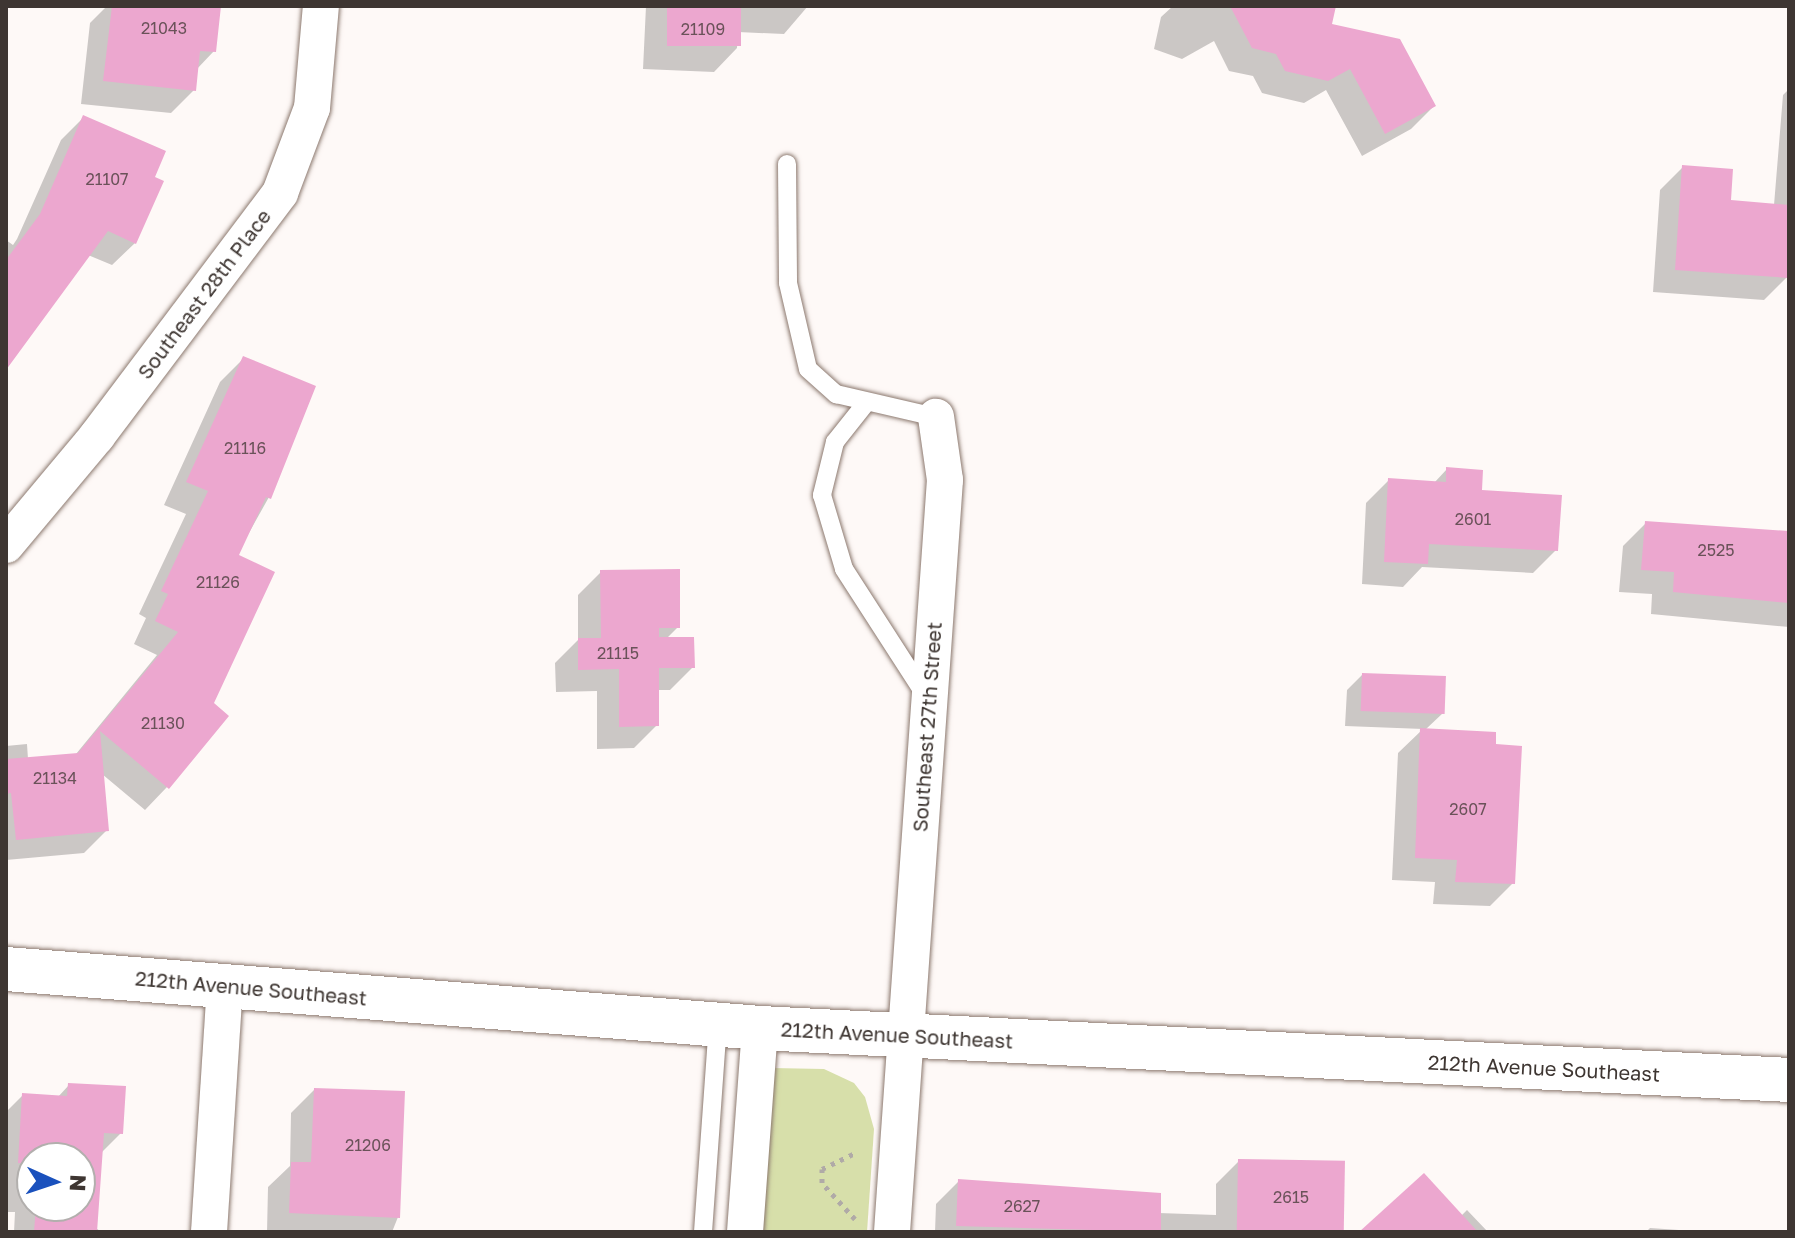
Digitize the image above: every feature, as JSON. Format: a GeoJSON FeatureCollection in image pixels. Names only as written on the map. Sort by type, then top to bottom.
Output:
{"type":"FeatureCollection","features":[{"type":"Feature","properties":{"kind":"street","name":"Southeast 28th Place"},"geometry":{"type":"LineString","coordinates":[[6,545],[97,436],[280,193],[312,108],[321,6]]}},
{"type":"Feature","properties":{"kind":"street","name":"Southeast 27th Street"},"geometry":{"type":"LineString","coordinates":[[879,1231],[905,1037],[945,480],[936,417]]}},
{"type":"Feature","properties":{"kind":"street","name":"212th Avenue Southeast"},"geometry":{"type":"LineString","coordinates":[[6,969],[905,1037],[1789,1080]]}},
{"type":"Feature","properties":{"kind":"street"},"geometry":{"type":"LineString","coordinates":[[209,1232],[225,986]]}},
{"type":"Feature","properties":{"kind":"street"},"geometry":{"type":"LineString","coordinates":[[739,1026],[745,1232]]}},
{"type":"Feature","properties":{"kind":"lane"},"geometry":{"type":"LineString","coordinates":[[787,164],[788,283],[808,369],[836,394],[936,417]]}},
{"type":"Feature","properties":{"kind":"lane"},"geometry":{"type":"LineString","coordinates":[[866,403],[835,442],[822,495],[844,569],[929,700]]}},
{"type":"Feature","properties":{"kind":"lane"},"geometry":{"type":"LineString","coordinates":[[703,1232],[739,1026]]}},
{"type":"Feature","properties":{"kind":"path"},"geometry":{"type":"LineString","coordinates":[[861,1150],[822,1169],[822,1183],[879,1231]]}},
{"type":"Feature","properties":{"kind":"green space"},"geometry":{"type":"Polygon","coordinates":[[[772,1068],[824,1069],[854,1083],[865,1097],[874,1129],[867,1232],[758,1232],[772,1068]]]}},
{"type":"Feature","properties":{"kind":"building"},"geometry":{"type":"Polygon","coordinates":[[[112,6],[221,6],[216,52],[200,51],[196,91],[103,81],[112,6]]]}},
{"type":"Feature","properties":{"kind":"building"},"geometry":{"type":"Polygon","coordinates":[[[667,6],[741,6],[741,46],[667,46],[667,6]]]}},
{"type":"Feature","properties":{"kind":"building"},"geometry":{"type":"Polygon","coordinates":[[[1230,6],[1336,6],[1332,24],[1400,39],[1436,106],[1385,134],[1350,69],[1328,81],[1285,71],[1276,54],[1252,48],[1230,6]]]}},
{"type":"Feature","properties":{"kind":"building"},"geometry":{"type":"Polygon","coordinates":[[[83,115],[166,151],[155,177],[164,181],[136,244],[108,231],[6,370],[6,260],[40,214],[83,115]]]}},
{"type":"Feature","properties":{"kind":"building"},"geometry":{"type":"Polygon","coordinates":[[[1682,165],[1733,169],[1731,200],[1789,205],[1789,278],[1675,270],[1682,165]]]}},
{"type":"Feature","properties":{"kind":"building"},"geometry":{"type":"Polygon","coordinates":[[[243,356],[316,386],[271,499],[266,497],[239,555],[275,572],[214,703],[229,716],[169,789],[100,731],[109,831],[16,840],[11,793],[6,794],[6,759],[78,753],[178,632],[155,621],[168,594],[161,591],[208,491],[186,482],[243,356]]]}},
{"type":"Feature","properties":{"kind":"building"},"geometry":{"type":"Polygon","coordinates":[[[1446,467],[1483,470],[1482,490],[1562,495],[1558,551],[1429,544],[1428,564],[1384,562],[1388,478],[1446,482],[1446,467]]]}},
{"type":"Feature","properties":{"kind":"building"},"geometry":{"type":"Polygon","coordinates":[[[1645,521],[1789,531],[1789,603],[1673,592],[1674,572],[1641,570],[1645,521]]]}},
{"type":"Feature","properties":{"kind":"building"},"geometry":{"type":"Polygon","coordinates":[[[680,569],[680,628],[659,628],[659,637],[694,637],[695,668],[659,668],[659,726],[619,727],[619,669],[578,670],[578,638],[601,638],[600,570],[680,569]]]}},
{"type":"Feature","properties":{"kind":"building"},"geometry":{"type":"Polygon","coordinates":[[[1362,673],[1446,676],[1445,714],[1361,711],[1362,673]]]}},
{"type":"Feature","properties":{"kind":"building"},"geometry":{"type":"Polygon","coordinates":[[[1420,728],[1496,732],[1496,744],[1522,746],[1515,884],[1455,882],[1457,860],[1415,858],[1420,728]]]}},
{"type":"Feature","properties":{"kind":"building"},"geometry":{"type":"Polygon","coordinates":[[[68,1083],[126,1086],[123,1134],[104,1133],[97,1232],[34,1232],[35,1222],[96,1222],[96,1142],[19,1142],[22,1093],[67,1096],[68,1083]]]}},
{"type":"Feature","properties":{"kind":"building"},"geometry":{"type":"Polygon","coordinates":[[[314,1088],[405,1091],[400,1218],[289,1213],[291,1162],[311,1162],[314,1088]]]}},
{"type":"Feature","properties":{"kind":"building"},"geometry":{"type":"Polygon","coordinates":[[[1238,1159],[1345,1161],[1344,1232],[1237,1232],[1238,1159]]]}},
{"type":"Feature","properties":{"kind":"building"},"geometry":{"type":"Polygon","coordinates":[[[1424,1173],[1478,1232],[1359,1232],[1424,1173]]]}},
{"type":"Feature","properties":{"kind":"building"},"geometry":{"type":"Polygon","coordinates":[[[958,1179],[1161,1193],[1161,1232],[956,1226],[958,1179]]]}}]}
